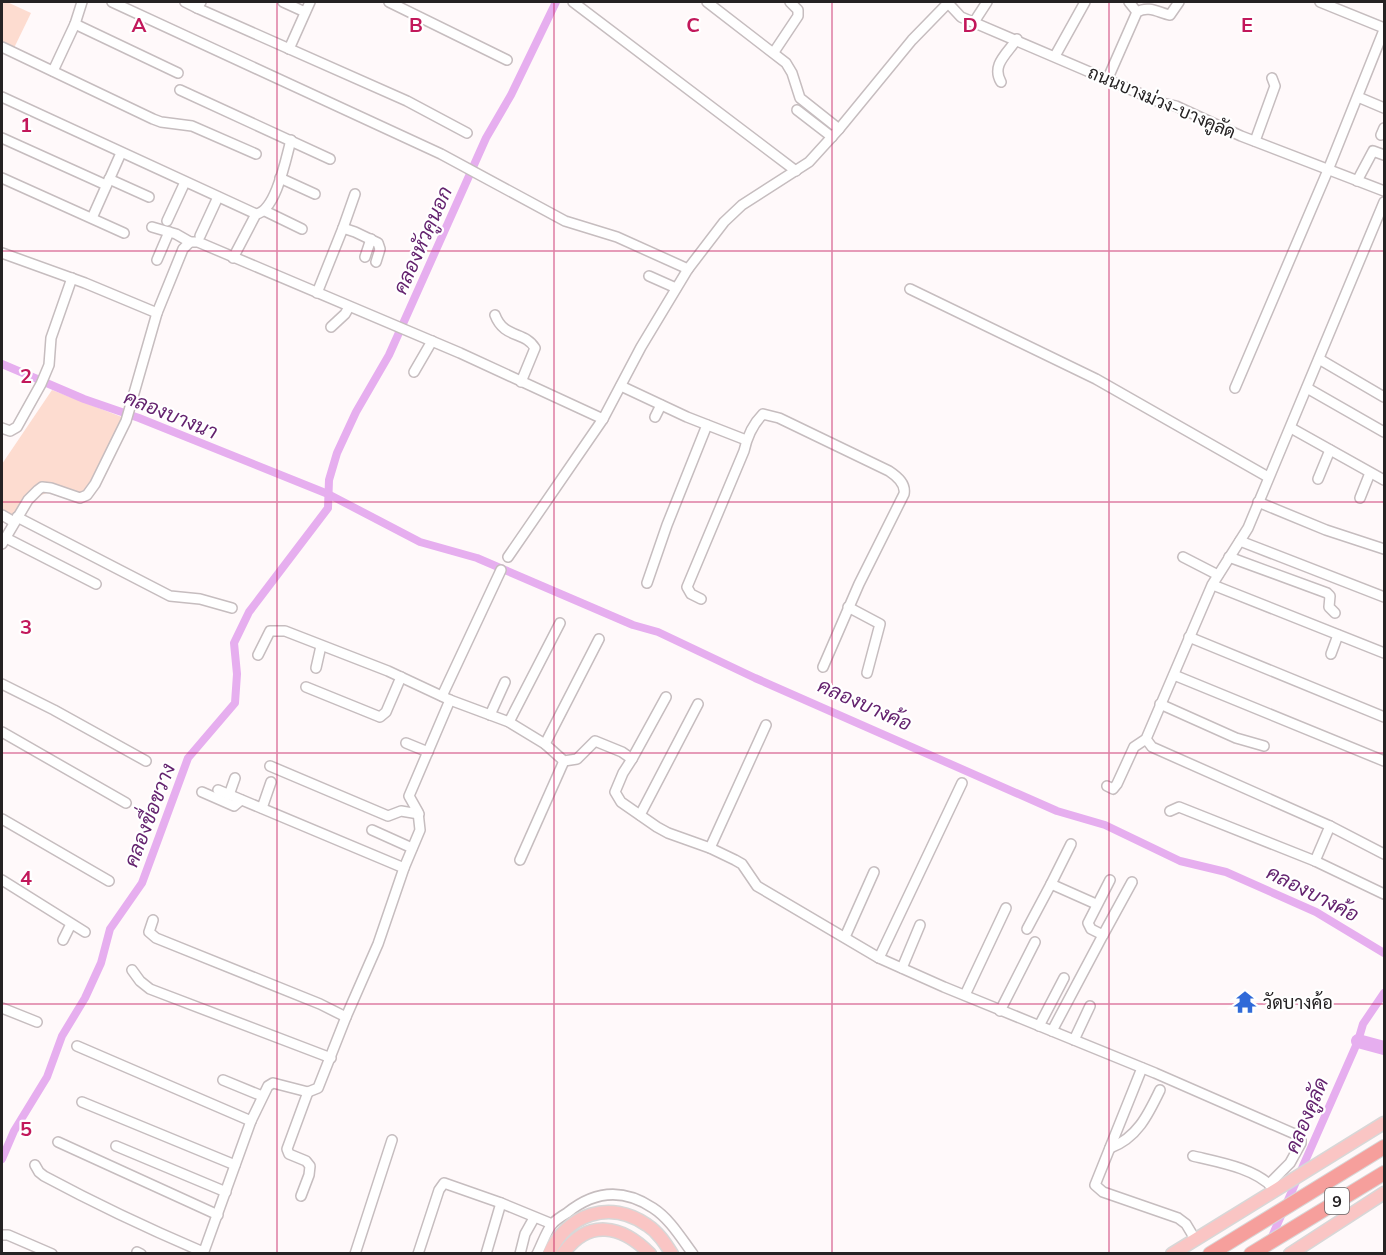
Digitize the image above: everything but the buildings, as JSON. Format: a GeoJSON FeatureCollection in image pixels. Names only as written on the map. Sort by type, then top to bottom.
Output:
{"type":"FeatureCollection","features":[{"type":"Feature","properties":{"kind":"highway","name":"9"},"geometry":{"type":"LineString","coordinates":[[1210,1254],[1384,1147]]}},
{"type":"Feature","properties":{"kind":"highway","name":"9"},"geometry":{"type":"LineString","coordinates":[[1251,1254],[1384,1173]]}},
{"type":"Feature","properties":{"kind":"main road"},"geometry":{"type":"LineString","coordinates":[[1172,1254],[1275,1187],[1384,1123]]}},
{"type":"Feature","properties":{"kind":"main road"},"geometry":{"type":"LineString","coordinates":[[1290,1254],[1384,1193]]}},
{"type":"Feature","properties":{"kind":"main road"},"geometry":{"type":"LineString","coordinates":[[549,1254],[560,1234],[576,1221],[584,1217],[610,1212],[628,1215],[648,1225],[659,1235],[672,1254]]}},
{"type":"Feature","properties":{"kind":"main road"},"geometry":{"type":"LineString","coordinates":[[563,1254],[569,1245],[583,1233],[606,1230],[624,1234],[650,1254]]}},
{"type":"Feature","properties":{"kind":"street"},"geometry":{"type":"LineString","coordinates":[[53,72],[75,24],[82,2]]}},
{"type":"Feature","properties":{"kind":"street"},"geometry":{"type":"LineString","coordinates":[[112,2],[460,163],[565,221],[617,237],[688,269]]}},
{"type":"Feature","properties":{"kind":"street"},"geometry":{"type":"LineString","coordinates":[[185,2],[199,5],[289,49],[407,101],[467,133]]}},
{"type":"Feature","properties":{"kind":"street"},"geometry":{"type":"LineString","coordinates":[[283,2],[305,12]]}},
{"type":"Feature","properties":{"kind":"street"},"geometry":{"type":"LineString","coordinates":[[289,49],[310,2]]}},
{"type":"Feature","properties":{"kind":"street"},"geometry":{"type":"LineString","coordinates":[[388,2],[507,60]]}},
{"type":"Feature","properties":{"kind":"street"},"geometry":{"type":"LineString","coordinates":[[573,2],[796,171]]}},
{"type":"Feature","properties":{"kind":"street"},"geometry":{"type":"LineString","coordinates":[[707,2],[774,52],[790,68],[800,98],[839,129]]}},
{"type":"Feature","properties":{"kind":"street"},"geometry":{"type":"LineString","coordinates":[[774,52],[798,16],[798,10],[790,2]]}},
{"type":"Feature","properties":{"kind":"street"},"geometry":{"type":"LineString","coordinates":[[508,558],[603,419],[641,347],[688,269],[729,216],[742,205],[809,162],[947,2]]}},
{"type":"Feature","properties":{"kind":"street","name":"ถนนบางม่วง-บางคูลัด"},"geometry":{"type":"LineString","coordinates":[[947,2],[961,17],[1017,39],[1162,103],[1176,106],[1255,141],[1384,191]]}},
{"type":"Feature","properties":{"kind":"street"},"geometry":{"type":"LineString","coordinates":[[974,22],[987,2]]}},
{"type":"Feature","properties":{"kind":"street"},"geometry":{"type":"LineString","coordinates":[[1054,56],[1085,2]]}},
{"type":"Feature","properties":{"kind":"street"},"geometry":{"type":"LineString","coordinates":[[1129,2],[1137,12]]}},
{"type":"Feature","properties":{"kind":"street"},"geometry":{"type":"LineString","coordinates":[[1137,12],[1149,9],[1170,15],[1179,2]]}},
{"type":"Feature","properties":{"kind":"street"},"geometry":{"type":"LineString","coordinates":[[1235,388],[1328,170],[1384,29],[1320,3]]}},
{"type":"Feature","properties":{"kind":"street"},"geometry":{"type":"LineString","coordinates":[[1108,78],[1137,12]]}},
{"type":"Feature","properties":{"kind":"street"},"geometry":{"type":"LineString","coordinates":[[75,24],[178,73]]}},
{"type":"Feature","properties":{"kind":"street"},"geometry":{"type":"LineString","coordinates":[[1001,82],[997,75],[997,68],[1017,39]]}},
{"type":"Feature","properties":{"kind":"street"},"geometry":{"type":"LineString","coordinates":[[2,47],[161,122],[192,126],[256,154]]}},
{"type":"Feature","properties":{"kind":"street"},"geometry":{"type":"LineString","coordinates":[[1255,141],[1275,86],[1272,78]]}},
{"type":"Feature","properties":{"kind":"street"},"geometry":{"type":"LineString","coordinates":[[180,90],[330,159]]}},
{"type":"Feature","properties":{"kind":"street"},"geometry":{"type":"LineString","coordinates":[[2,97],[185,183],[302,229]]}},
{"type":"Feature","properties":{"kind":"street"},"geometry":{"type":"LineString","coordinates":[[1358,97],[1384,108]]}},
{"type":"Feature","properties":{"kind":"street"},"geometry":{"type":"LineString","coordinates":[[797,110],[832,136]]}},
{"type":"Feature","properties":{"kind":"street"},"geometry":{"type":"LineString","coordinates":[[2,138],[149,197]]}},
{"type":"Feature","properties":{"kind":"street"},"geometry":{"type":"LineString","coordinates":[[233,258],[275,194],[291,140]]}},
{"type":"Feature","properties":{"kind":"street"},"geometry":{"type":"LineString","coordinates":[[92,218],[121,153]]}},
{"type":"Feature","properties":{"kind":"street"},"geometry":{"type":"LineString","coordinates":[[1358,181],[1371,153],[1384,155]]}},
{"type":"Feature","properties":{"kind":"street"},"geometry":{"type":"LineString","coordinates":[[2,178],[124,233]]}},
{"type":"Feature","properties":{"kind":"street"},"geometry":{"type":"LineString","coordinates":[[280,178],[315,194]]}},
{"type":"Feature","properties":{"kind":"street"},"geometry":{"type":"LineString","coordinates":[[167,221],[185,183]]}},
{"type":"Feature","properties":{"kind":"street"},"geometry":{"type":"LineString","coordinates":[[317,293],[355,194]]}},
{"type":"Feature","properties":{"kind":"street"},"geometry":{"type":"LineString","coordinates":[[200,236],[218,196]]}},
{"type":"Feature","properties":{"kind":"street"},"geometry":{"type":"LineString","coordinates":[[1107,786],[1113,789],[1134,747],[1146,739],[1213,585],[1248,528],[1384,202]]}},
{"type":"Feature","properties":{"kind":"street"},"geometry":{"type":"LineString","coordinates":[[152,227],[190,242],[198,242],[432,341],[603,419]]}},
{"type":"Feature","properties":{"kind":"street"},"geometry":{"type":"LineString","coordinates":[[342,228],[372,239],[380,245],[376,262]]}},
{"type":"Feature","properties":{"kind":"street"},"geometry":{"type":"LineString","coordinates":[[157,260],[169,232]]}},
{"type":"Feature","properties":{"kind":"street"},"geometry":{"type":"LineString","coordinates":[[365,257],[372,239]]}},
{"type":"Feature","properties":{"kind":"street"},"geometry":{"type":"LineString","coordinates":[[96,584],[4,541],[33,493],[42,487],[55,489],[75,497],[83,497],[95,484],[126,421],[157,313],[183,249],[190,242]]}},
{"type":"Feature","properties":{"kind":"street"},"geometry":{"type":"LineString","coordinates":[[2,255],[72,278],[157,313]]}},
{"type":"Feature","properties":{"kind":"street"},"geometry":{"type":"LineString","coordinates":[[649,276],[676,288]]}},
{"type":"Feature","properties":{"kind":"street"},"geometry":{"type":"LineString","coordinates":[[2,428],[10,431],[17,427],[41,384],[49,365],[51,339],[72,278]]}},
{"type":"Feature","properties":{"kind":"street"},"geometry":{"type":"LineString","coordinates":[[910,289],[1096,379],[1268,477]]}},
{"type":"Feature","properties":{"kind":"street"},"geometry":{"type":"LineString","coordinates":[[331,327],[345,315],[350,307]]}},
{"type":"Feature","properties":{"kind":"street"},"geometry":{"type":"LineString","coordinates":[[495,315],[501,327],[530,342],[535,348],[521,382]]}},
{"type":"Feature","properties":{"kind":"street"},"geometry":{"type":"LineString","coordinates":[[414,372],[432,341]]}},
{"type":"Feature","properties":{"kind":"street"},"geometry":{"type":"LineString","coordinates":[[1319,359],[1384,397]]}},
{"type":"Feature","properties":{"kind":"street"},"geometry":{"type":"LineString","coordinates":[[621,386],[746,440]]}},
{"type":"Feature","properties":{"kind":"street"},"geometry":{"type":"LineString","coordinates":[[1307,388],[1384,432]]}},
{"type":"Feature","properties":{"kind":"street"},"geometry":{"type":"LineString","coordinates":[[655,417],[661,405]]}},
{"type":"Feature","properties":{"kind":"street"},"geometry":{"type":"LineString","coordinates":[[701,600],[691,594],[687,587],[746,440],[757,420],[766,414],[779,418],[889,471],[904,485],[904,494],[848,607],[823,667]]}},
{"type":"Feature","properties":{"kind":"street"},"geometry":{"type":"LineString","coordinates":[[647,583],[667,525],[707,425]]}},
{"type":"Feature","properties":{"kind":"street"},"geometry":{"type":"LineString","coordinates":[[1291,428],[1384,480]]}},
{"type":"Feature","properties":{"kind":"street"},"geometry":{"type":"LineString","coordinates":[[1318,479],[1330,450]]}},
{"type":"Feature","properties":{"kind":"street"},"geometry":{"type":"LineString","coordinates":[[1360,498],[1370,473]]}},
{"type":"Feature","properties":{"kind":"street"},"geometry":{"type":"LineString","coordinates":[[1258,502],[1326,530],[1384,549]]}},
{"type":"Feature","properties":{"kind":"street"},"geometry":{"type":"LineString","coordinates":[[2,515],[16,519],[170,596],[200,599],[232,608]]}},
{"type":"Feature","properties":{"kind":"street"},"geometry":{"type":"LineString","coordinates":[[1240,540],[1384,597]]}},
{"type":"Feature","properties":{"kind":"street"},"geometry":{"type":"LineString","coordinates":[[1183,557],[1218,575]]}},
{"type":"Feature","properties":{"kind":"street"},"geometry":{"type":"LineString","coordinates":[[1229,557],[1327,593],[1330,596],[1329,606],[1335,613]]}},
{"type":"Feature","properties":{"kind":"street"},"geometry":{"type":"LineString","coordinates":[[35,1165],[44,1176],[116,1214],[203,1253],[251,1121],[268,1086],[273,1083],[308,1092],[318,1088],[378,944],[404,868],[420,830],[419,814],[409,796],[428,752],[446,698],[501,570]]}},
{"type":"Feature","properties":{"kind":"street"},"geometry":{"type":"LineString","coordinates":[[1213,585],[1384,653]]}},
{"type":"Feature","properties":{"kind":"street"},"geometry":{"type":"LineString","coordinates":[[848,607],[880,624],[867,673]]}},
{"type":"Feature","properties":{"kind":"street"},"geometry":{"type":"LineString","coordinates":[[510,722],[560,623]]}},
{"type":"Feature","properties":{"kind":"street"},"geometry":{"type":"LineString","coordinates":[[258,655],[268,633],[273,630],[292,633],[446,698],[510,722],[545,744],[564,761]]}},
{"type":"Feature","properties":{"kind":"street"},"geometry":{"type":"LineString","coordinates":[[1331,654],[1338,635]]}},
{"type":"Feature","properties":{"kind":"street"},"geometry":{"type":"LineString","coordinates":[[1189,637],[1384,717]]}},
{"type":"Feature","properties":{"kind":"street"},"geometry":{"type":"LineString","coordinates":[[545,744],[600,639]]}},
{"type":"Feature","properties":{"kind":"street"},"geometry":{"type":"LineString","coordinates":[[316,668],[321,646]]}},
{"type":"Feature","properties":{"kind":"street"},"geometry":{"type":"LineString","coordinates":[[1174,675],[1384,761]]}},
{"type":"Feature","properties":{"kind":"street"},"geometry":{"type":"LineString","coordinates":[[306,687],[380,717],[386,712],[400,677]]}},
{"type":"Feature","properties":{"kind":"street"},"geometry":{"type":"LineString","coordinates":[[490,715],[505,682]]}},
{"type":"Feature","properties":{"kind":"street"},"geometry":{"type":"LineString","coordinates":[[2,684],[146,761]]}},
{"type":"Feature","properties":{"kind":"street"},"geometry":{"type":"LineString","coordinates":[[666,697],[623,773],[615,792],[621,802],[668,833],[711,848],[742,864],[757,886],[879,958],[1000,1011],[1142,1068],[1297,1135],[1301,1140],[1275,1187],[1228,1164],[1193,1156]]}},
{"type":"Feature","properties":{"kind":"street"},"geometry":{"type":"LineString","coordinates":[[640,815],[698,704]]}},
{"type":"Feature","properties":{"kind":"street"},"geometry":{"type":"LineString","coordinates":[[1160,704],[1236,738],[1264,746]]}},
{"type":"Feature","properties":{"kind":"street"},"geometry":{"type":"LineString","coordinates":[[711,848],[766,725]]}},
{"type":"Feature","properties":{"kind":"street"},"geometry":{"type":"LineString","coordinates":[[2,732],[126,803]]}},
{"type":"Feature","properties":{"kind":"street"},"geometry":{"type":"LineString","coordinates":[[1146,739],[1152,747],[1330,826],[1384,854]]}},
{"type":"Feature","properties":{"kind":"street"},"geometry":{"type":"LineString","coordinates":[[564,761],[577,759],[595,741],[622,752],[632,759]]}},
{"type":"Feature","properties":{"kind":"street"},"geometry":{"type":"LineString","coordinates":[[406,743],[428,752]]}},
{"type":"Feature","properties":{"kind":"street"},"geometry":{"type":"LineString","coordinates":[[520,860],[564,761]]}},
{"type":"Feature","properties":{"kind":"street"},"geometry":{"type":"LineString","coordinates":[[270,766],[388,816],[401,811],[419,814]]}},
{"type":"Feature","properties":{"kind":"street"},"geometry":{"type":"LineString","coordinates":[[229,795],[235,778]]}},
{"type":"Feature","properties":{"kind":"street"},"geometry":{"type":"LineString","coordinates":[[262,808],[271,782]]}},
{"type":"Feature","properties":{"kind":"street"},"geometry":{"type":"LineString","coordinates":[[879,958],[962,783]]}},
{"type":"Feature","properties":{"kind":"street"},"geometry":{"type":"LineString","coordinates":[[218,790],[404,868]]}},
{"type":"Feature","properties":{"kind":"street"},"geometry":{"type":"LineString","coordinates":[[202,792],[234,806],[242,800]]}},
{"type":"Feature","properties":{"kind":"street"},"geometry":{"type":"LineString","coordinates":[[1170,811],[1179,807],[1315,861],[1384,894]]}},
{"type":"Feature","properties":{"kind":"street"},"geometry":{"type":"LineString","coordinates":[[2,819],[109,881]]}},
{"type":"Feature","properties":{"kind":"street"},"geometry":{"type":"LineString","coordinates":[[1315,861],[1330,826]]}},
{"type":"Feature","properties":{"kind":"street"},"geometry":{"type":"LineString","coordinates":[[372,830],[412,848]]}},
{"type":"Feature","properties":{"kind":"street"},"geometry":{"type":"LineString","coordinates":[[1027,928],[1071,844]]}},
{"type":"Feature","properties":{"kind":"street"},"geometry":{"type":"LineString","coordinates":[[845,937],[874,872]]}},
{"type":"Feature","properties":{"kind":"street"},"geometry":{"type":"LineString","coordinates":[[2,880],[85,932]]}},
{"type":"Feature","properties":{"kind":"street"},"geometry":{"type":"LineString","coordinates":[[1102,935],[1088,925],[1096,904],[1110,880]]}},
{"type":"Feature","properties":{"kind":"street"},"geometry":{"type":"LineString","coordinates":[[1052,1031],[1132,882]]}},
{"type":"Feature","properties":{"kind":"street"},"geometry":{"type":"LineString","coordinates":[[1051,884],[1096,904]]}},
{"type":"Feature","properties":{"kind":"street"},"geometry":{"type":"LineString","coordinates":[[965,995],[1006,908]]}},
{"type":"Feature","properties":{"kind":"street"},"geometry":{"type":"LineString","coordinates":[[153,920],[149,932],[156,938],[320,1004],[346,1017]]}},
{"type":"Feature","properties":{"kind":"street"},"geometry":{"type":"LineString","coordinates":[[63,940],[71,924]]}},
{"type":"Feature","properties":{"kind":"street"},"geometry":{"type":"LineString","coordinates":[[902,968],[920,925]]}},
{"type":"Feature","properties":{"kind":"street"},"geometry":{"type":"LineString","coordinates":[[1000,1011],[1035,942]]}},
{"type":"Feature","properties":{"kind":"street"},"geometry":{"type":"LineString","coordinates":[[132,970],[150,989],[331,1058]]}},
{"type":"Feature","properties":{"kind":"street"},"geometry":{"type":"LineString","coordinates":[[1039,1026],[1064,978]]}},
{"type":"Feature","properties":{"kind":"street"},"geometry":{"type":"LineString","coordinates":[[1074,1040],[1090,1006]]}},
{"type":"Feature","properties":{"kind":"street"},"geometry":{"type":"LineString","coordinates":[[2,1008],[37,1023]]}},
{"type":"Feature","properties":{"kind":"street"},"geometry":{"type":"LineString","coordinates":[[77,1046],[251,1121]]}},
{"type":"Feature","properties":{"kind":"street"},"geometry":{"type":"LineString","coordinates":[[1142,1068],[1095,1182],[1095,1187],[1103,1192],[1178,1218],[1186,1224],[1195,1239]]}},
{"type":"Feature","properties":{"kind":"street"},"geometry":{"type":"LineString","coordinates":[[223,1080],[262,1096]]}},
{"type":"Feature","properties":{"kind":"street"},"geometry":{"type":"LineString","coordinates":[[1110,1148],[1121,1143],[1144,1123],[1160,1090]]}},
{"type":"Feature","properties":{"kind":"street"},"geometry":{"type":"LineString","coordinates":[[301,1196],[310,1166],[306,1161],[290,1154],[287,1149],[308,1092]]}},
{"type":"Feature","properties":{"kind":"street"},"geometry":{"type":"LineString","coordinates":[[82,1102],[235,1165]]}},
{"type":"Feature","properties":{"kind":"street"},"geometry":{"type":"LineString","coordinates":[[355,1254],[392,1140]]}},
{"type":"Feature","properties":{"kind":"street"},"geometry":{"type":"LineString","coordinates":[[58,1143],[219,1212]]}},
{"type":"Feature","properties":{"kind":"street"},"geometry":{"type":"LineString","coordinates":[[116,1146],[226,1192]]}},
{"type":"Feature","properties":{"kind":"street"},"geometry":{"type":"LineString","coordinates":[[126,1168],[219,1212]]}},
{"type":"Feature","properties":{"kind":"street"},"geometry":{"type":"LineString","coordinates":[[418,1254],[439,1190],[444,1183],[552,1224]]}},
{"type":"Feature","properties":{"kind":"street"},"geometry":{"type":"LineString","coordinates":[[537,1254],[552,1224],[574,1207],[598,1195],[615,1194],[653,1208],[666,1219],[693,1254]]}},
{"type":"Feature","properties":{"kind":"street"},"geometry":{"type":"LineString","coordinates":[[486,1254],[501,1203]]}},
{"type":"Feature","properties":{"kind":"street"},"geometry":{"type":"LineString","coordinates":[[520,1254],[525,1234],[534,1218]]}},
{"type":"Feature","properties":{"kind":"street"},"geometry":{"type":"LineString","coordinates":[[2,1235],[8,1235],[52,1254]]}},
{"type":"Feature","properties":{"kind":"shaded area"},"geometry":{"type":"Polygon","coordinates":[[[2,2],[31,13],[14,48],[2,42],[2,2]]]}},
{"type":"Feature","properties":{"kind":"shaded area"},"geometry":{"type":"Polygon","coordinates":[[[52,390],[127,419],[91,494],[46,493],[31,503],[15,526],[2,519],[2,464],[52,390]]]}},
{"type":"Feature","properties":{"kind":"waterway","name":"คลองขื่อขวาง"},"geometry":{"type":"LineString","coordinates":[[2,1159],[14,1131],[47,1077],[62,1036],[85,998],[101,963],[110,929],[142,883],[188,758],[235,703],[237,674],[234,643],[249,612],[328,508],[329,480],[337,453],[356,412],[389,355],[486,138],[511,95],[556,2]]}},
{"type":"Feature","properties":{"kind":"waterway","name":"คลองบางค้อ"},"geometry":{"type":"LineString","coordinates":[[2,364],[84,399],[139,418],[328,494],[420,542],[477,558],[633,625],[658,632],[755,678],[1057,811],[1105,825],[1180,861],[1226,872],[1316,912],[1384,953]]}},
{"type":"Feature","properties":{"kind":"waterway","name":"คลองคูลัด"},"geometry":{"type":"LineString","coordinates":[[1270,1241],[1358,1041],[1363,1024],[1384,993]]}},
{"type":"Feature","properties":{"kind":"waterway","name":"คลองบางค้อ"},"geometry":{"type":"LineString","coordinates":[[1358,1041],[1384,1048]]}},
{"type":"Feature","properties":{"kind":"place","name":"วัดบางค้อ"},"geometry":{"type":"Point","coordinates":[1245,1002]}},
{"type":"Feature","properties":{"kind":"water label","name":"คลองหัวคูนอก"},"geometry":{"type":"Point","coordinates":[422,240]}},
{"type":"Feature","properties":{"kind":"water label","name":"คลองบางนา"},"geometry":{"type":"Point","coordinates":[171,414]}}]}
